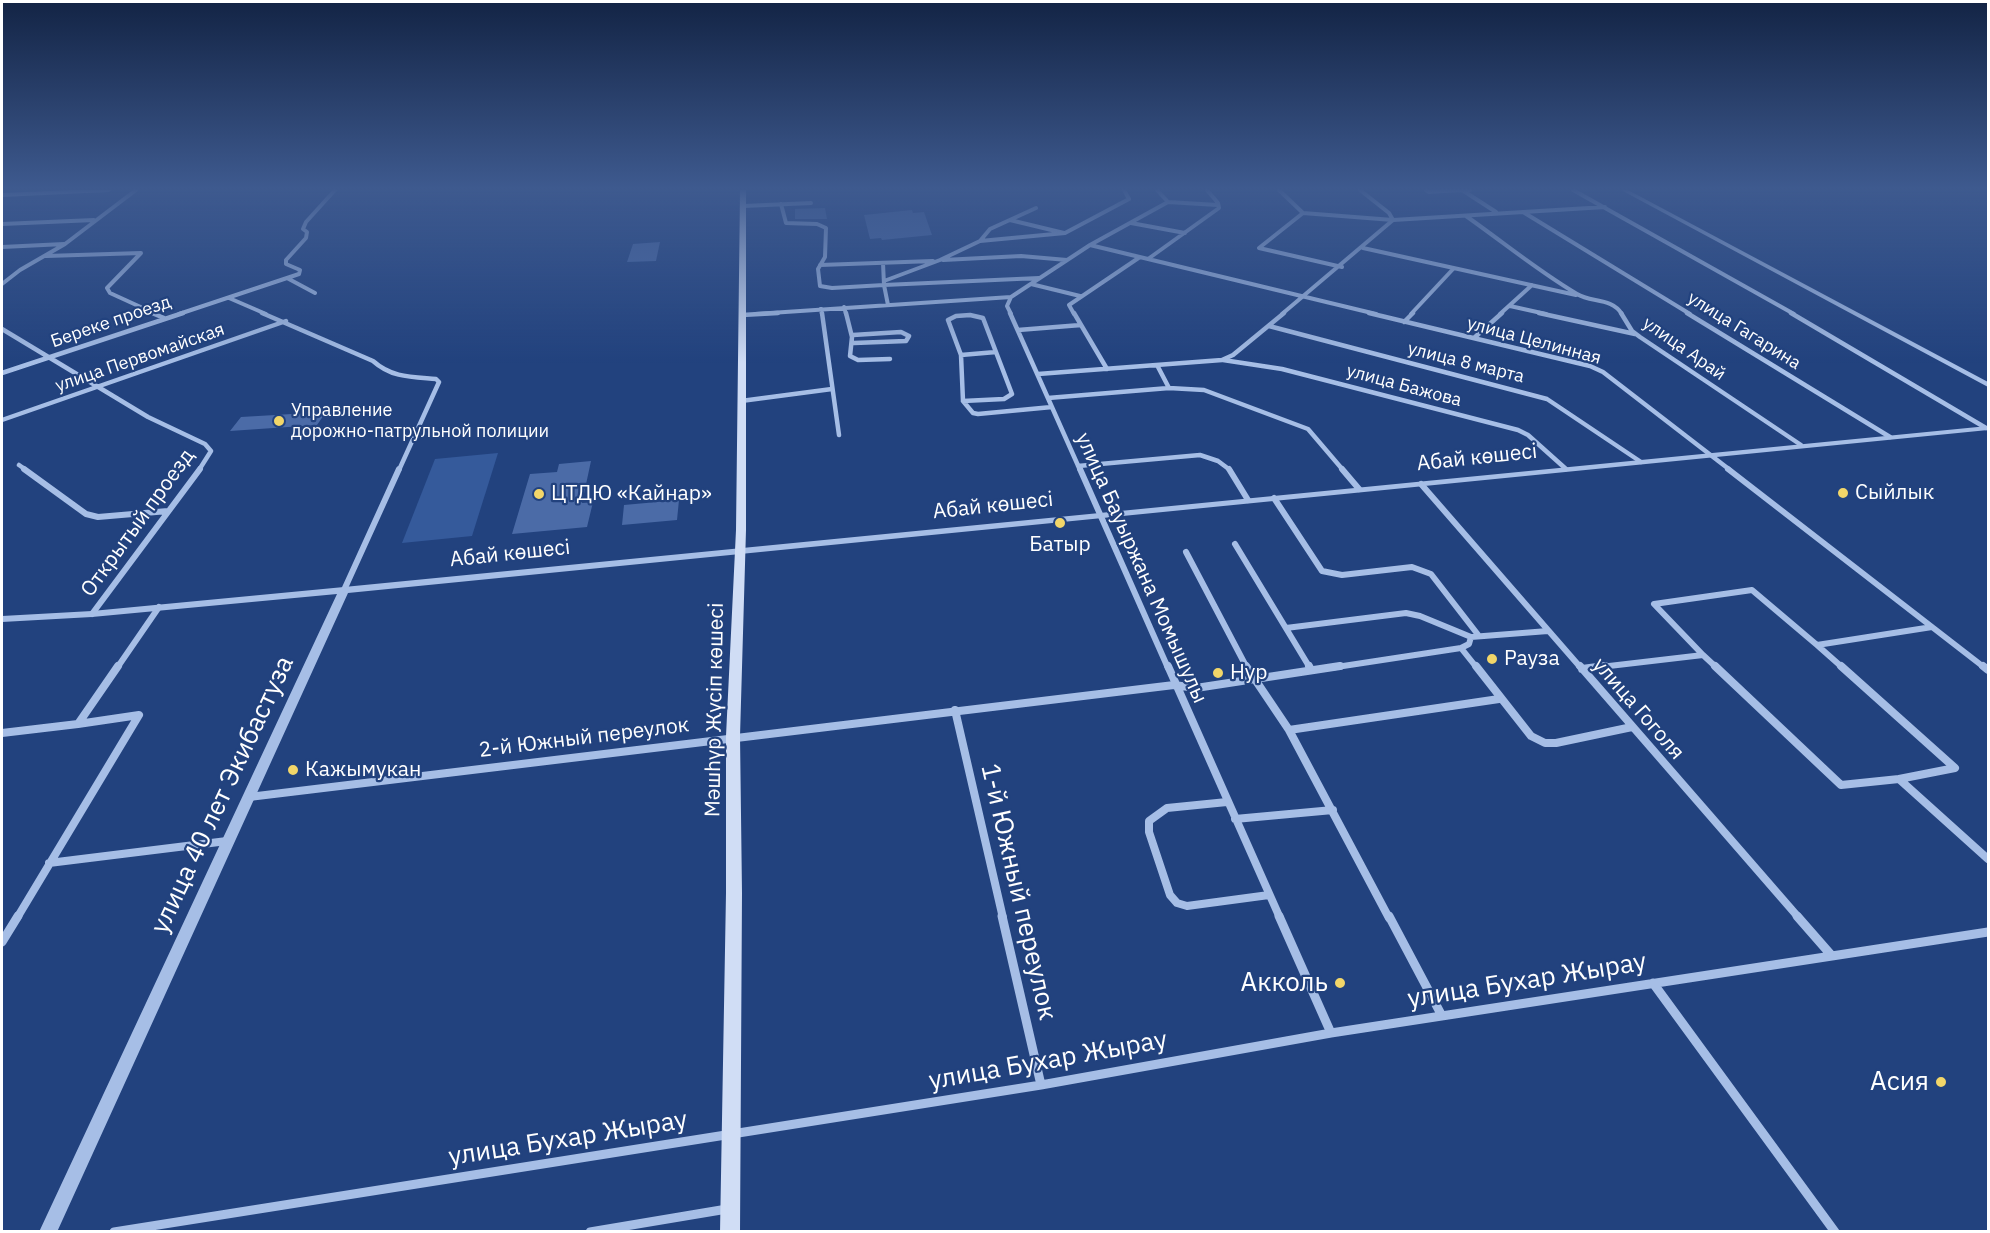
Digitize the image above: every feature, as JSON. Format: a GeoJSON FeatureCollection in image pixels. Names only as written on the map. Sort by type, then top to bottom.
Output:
{"type":"FeatureCollection","features":[{"type":"Feature","properties":{"kind":"main road","name":"Мәшһүр Жүсіп көшесі"},"geometry":{"type":"LineString","coordinates":[[730,1232],[733,736],[740,550],[743,248]]}},
{"type":"Feature","properties":{"kind":"street"},"geometry":{"type":"LineString","coordinates":[[2,284],[20,270],[59,248]]}},
{"type":"Feature","properties":{"kind":"street"},"geometry":{"type":"LineString","coordinates":[[287,278],[301,272],[286,264],[286,260],[297,248]]}},
{"type":"Feature","properties":{"kind":"street"},"geometry":{"type":"LineString","coordinates":[[825,248],[825,257],[820,265],[820,286],[824,287],[1041,278]]}},
{"type":"Feature","properties":{"kind":"street"},"geometry":{"type":"LineString","coordinates":[[884,283],[966,248]]}},
{"type":"Feature","properties":{"kind":"street"},"geometry":{"type":"LineString","coordinates":[[742,315],[1011,297],[1086,248]]}},
{"type":"Feature","properties":{"kind":"street","name":"улица Целинная"},"geometry":{"type":"LineString","coordinates":[[1101,248],[1590,366],[1603,372],[1989,670]]}},
{"type":"Feature","properties":{"kind":"street"},"geometry":{"type":"LineString","coordinates":[[1148,259],[1165,248]]}},
{"type":"Feature","properties":{"kind":"street"},"geometry":{"type":"LineString","coordinates":[[1260,248],[1342,267]]}},
{"type":"Feature","properties":{"kind":"street"},"geometry":{"type":"LineString","coordinates":[[1222,360],[1233,355],[1363,248],[1579,296]]}},
{"type":"Feature","properties":{"kind":"street","name":"улица Арай"},"geometry":{"type":"LineString","coordinates":[[1511,248],[1579,296],[1618,308],[1636,334],[1801,445]]}},
{"type":"Feature","properties":{"kind":"street","name":"улица Гагарина"},"geometry":{"type":"LineString","coordinates":[[1582,248],[1890,436]]}},
{"type":"Feature","properties":{"kind":"street"},"geometry":{"type":"LineString","coordinates":[[1677,248],[1987,428]]}},
{"type":"Feature","properties":{"kind":"street"},"geometry":{"type":"LineString","coordinates":[[1732,248],[1989,385]]}},
{"type":"Feature","properties":{"kind":"street"},"geometry":{"type":"LineString","coordinates":[[46,256],[141,253],[107,288],[110,292],[164,318]]}},
{"type":"Feature","properties":{"kind":"street"},"geometry":{"type":"LineString","coordinates":[[820,265],[1022,256],[1043,256],[1067,260]]}},
{"type":"Feature","properties":{"kind":"street"},"geometry":{"type":"LineString","coordinates":[[1107,369],[1069,305],[1140,257]]}},
{"type":"Feature","properties":{"kind":"street"},"geometry":{"type":"LineString","coordinates":[[883,263],[888,305]]}},
{"type":"Feature","properties":{"kind":"street"},"geometry":{"type":"LineString","coordinates":[[1404,322],[1454,268]]}},
{"type":"Feature","properties":{"kind":"street"},"geometry":{"type":"LineString","coordinates":[[287,278],[315,292]]}},
{"type":"Feature","properties":{"kind":"street","name":"Береке проезд"},"geometry":{"type":"LineString","coordinates":[[2,373],[155,324],[164,318],[287,278]]}},
{"type":"Feature","properties":{"kind":"street"},"geometry":{"type":"LineString","coordinates":[[1031,284],[1080,296]]}},
{"type":"Feature","properties":{"kind":"street"},"geometry":{"type":"LineString","coordinates":[[1474,338],[1532,285]]}},
{"type":"Feature","properties":{"kind":"street","name":"улица Бауыржана Момышулы"},"geometry":{"type":"LineString","coordinates":[[1011,297],[1007,306],[1331,1033]]}},
{"type":"Feature","properties":{"kind":"street","name":"улица Первомайская"},"geometry":{"type":"LineString","coordinates":[[229,298],[286,321],[372,361],[390,375],[436,379]]}},
{"type":"Feature","properties":{"kind":"street"},"geometry":{"type":"LineString","coordinates":[[1510,306],[1636,334]]}},
{"type":"Feature","properties":{"kind":"street"},"geometry":{"type":"LineString","coordinates":[[844,307],[853,335],[854,343],[850,356],[852,359],[890,359]]}},
{"type":"Feature","properties":{"kind":"street"},"geometry":{"type":"LineString","coordinates":[[821,309],[839,435]]}},
{"type":"Feature","properties":{"kind":"street"},"geometry":{"type":"LineString","coordinates":[[963,401],[1010,398],[1012,394],[983,318],[967,315],[954,316],[948,320],[961,355],[963,401],[973,413],[1052,407]]}},
{"type":"Feature","properties":{"kind":"street","name":"улица Первомайская"},"geometry":{"type":"LineString","coordinates":[[2,420],[286,321]]}},
{"type":"Feature","properties":{"kind":"street"},"geometry":{"type":"LineString","coordinates":[[1018,330],[1081,325]]}},
{"type":"Feature","properties":{"kind":"street","name":"улица 8 марта"},"geometry":{"type":"LineString","coordinates":[[1269,326],[1546,399],[1641,462]]}},
{"type":"Feature","properties":{"kind":"street"},"geometry":{"type":"LineString","coordinates":[[2,329],[96,387]]}},
{"type":"Feature","properties":{"kind":"street"},"geometry":{"type":"LineString","coordinates":[[853,335],[901,332],[909,336],[906,341],[854,343]]}},
{"type":"Feature","properties":{"kind":"street"},"geometry":{"type":"LineString","coordinates":[[961,355],[996,352]]}},
{"type":"Feature","properties":{"kind":"street","name":"улица Бажова"},"geometry":{"type":"LineString","coordinates":[[1038,374],[1222,360],[1282,369],[1518,430],[1528,435],[1566,469]]}},
{"type":"Feature","properties":{"kind":"street"},"geometry":{"type":"LineString","coordinates":[[1157,365],[1169,388]]}},
{"type":"Feature","properties":{"kind":"street","name":"улица 40 лет Экибастуза"},"geometry":{"type":"LineString","coordinates":[[48,1232],[439,382],[436,379]]}},
{"type":"Feature","properties":{"kind":"street","name":"Открытый проезд"},"geometry":{"type":"LineString","coordinates":[[92,614],[211,451],[205,444],[148,417],[96,387]]}},
{"type":"Feature","properties":{"kind":"street"},"geometry":{"type":"LineString","coordinates":[[1048,398],[1169,388],[1204,390],[1308,429],[1359,489]]}},
{"type":"Feature","properties":{"kind":"street"},"geometry":{"type":"LineString","coordinates":[[741,402],[832,389]]}},
{"type":"Feature","properties":{"kind":"street","name":"Абай көшесі"},"geometry":{"type":"LineString","coordinates":[[2,619],[92,614],[344,590],[1987,428]]}},
{"type":"Feature","properties":{"kind":"street"},"geometry":{"type":"LineString","coordinates":[[1078,466],[1200,455],[1215,457],[1226,463],[1248,500]]}},
{"type":"Feature","properties":{"kind":"street"},"geometry":{"type":"LineString","coordinates":[[20,465],[86,514],[98,517],[168,511]]}},
{"type":"Feature","properties":{"kind":"street","name":"улица Гоголя"},"geometry":{"type":"LineString","coordinates":[[1421,484],[1832,956]]}},
{"type":"Feature","properties":{"kind":"street"},"geometry":{"type":"LineString","coordinates":[[1274,498],[1322,571],[1342,575],[1412,567],[1422,569],[1431,574],[1475,637]]}},
{"type":"Feature","properties":{"kind":"street"},"geometry":{"type":"LineString","coordinates":[[1235,544],[1311,670]]}},
{"type":"Feature","properties":{"kind":"street"},"geometry":{"type":"LineString","coordinates":[[1186,552],[1253,679],[1289,730],[1442,1016]]}},
{"type":"Feature","properties":{"kind":"street"},"geometry":{"type":"LineString","coordinates":[[1752,590],[1817,645],[1955,768],[1841,785],[1702,656],[1654,604],[1752,590]]}},
{"type":"Feature","properties":{"kind":"street"},"geometry":{"type":"LineString","coordinates":[[78,724],[159,607]]}},
{"type":"Feature","properties":{"kind":"street"},"geometry":{"type":"LineString","coordinates":[[1286,628],[1406,613],[1475,637],[1548,631]]}},
{"type":"Feature","properties":{"kind":"street"},"geometry":{"type":"LineString","coordinates":[[1817,645],[1932,627]]}},
{"type":"Feature","properties":{"kind":"street"},"geometry":{"type":"LineString","coordinates":[[1475,637],[1461,648],[1499,699],[1531,736],[1545,743],[1557,743],[1632,727]]}},
{"type":"Feature","properties":{"kind":"street","name":"2-й Южный переулок"},"geometry":{"type":"LineString","coordinates":[[248,797],[955,710],[1174,685],[1196,688],[1461,648]]}},
{"type":"Feature","properties":{"kind":"street"},"geometry":{"type":"LineString","coordinates":[[1582,669],[1702,656]]}},
{"type":"Feature","properties":{"kind":"street"},"geometry":{"type":"LineString","coordinates":[[1289,730],[1499,699]]}},
{"type":"Feature","properties":{"kind":"street","name":"1-й Южный переулок"},"geometry":{"type":"LineString","coordinates":[[955,710],[1041,1084]]}},
{"type":"Feature","properties":{"kind":"street"},"geometry":{"type":"LineString","coordinates":[[2,733],[139,715],[2,942]]}},
{"type":"Feature","properties":{"kind":"street"},"geometry":{"type":"LineString","coordinates":[[1899,778],[1989,859]]}},
{"type":"Feature","properties":{"kind":"street"},"geometry":{"type":"LineString","coordinates":[[1227,802],[1167,808],[1149,821],[1149,832],[1170,895],[1177,903],[1186,906],[1269,895]]}},
{"type":"Feature","properties":{"kind":"street"},"geometry":{"type":"LineString","coordinates":[[1235,819],[1333,810]]}},
{"type":"Feature","properties":{"kind":"street"},"geometry":{"type":"LineString","coordinates":[[49,863],[228,841]]}},
{"type":"Feature","properties":{"kind":"street","name":"улица Бухар Жырау"},"geometry":{"type":"LineString","coordinates":[[114,1232],[1041,1084],[1331,1033],[1989,932]]}},
{"type":"Feature","properties":{"kind":"street"},"geometry":{"type":"LineString","coordinates":[[1653,983],[1835,1232]]}},
{"type":"Feature","properties":{"kind":"street"},"geometry":{"type":"LineString","coordinates":[[590,1232],[730,1208]]}},
{"type":"Feature","properties":{"kind":"shaded area"},"geometry":{"type":"Polygon","coordinates":[[[498,453],[472,536],[402,543],[435,459],[498,453]]]}},
{"type":"Feature","properties":{"kind":"building"},"geometry":{"type":"Polygon","coordinates":[[[632,248],[659,248],[656,261],[627,262],[632,248]]]}},
{"type":"Feature","properties":{"kind":"building","name":"Управление дорожно-патрульной полиции"},"geometry":{"type":"Polygon","coordinates":[[[326,412],[317,425],[230,431],[241,417],[326,412]]]}},
{"type":"Feature","properties":{"kind":"building","name":"ЦТДЮ «Кайнар»"},"geometry":{"type":"Polygon","coordinates":[[[591,461],[582,503],[593,502],[587,527],[512,534],[530,474],[557,472],[559,464],[591,461]]]}},
{"type":"Feature","properties":{"kind":"building"},"geometry":{"type":"Polygon","coordinates":[[[679,500],[677,520],[622,525],[624,505],[679,500]]]}},
{"type":"Feature","properties":{"kind":"place","name":"Управление дорожно-патрульной полиции"},"geometry":{"type":"Point","coordinates":[279,421]}},
{"type":"Feature","properties":{"kind":"place","name":"Сыйлык"},"geometry":{"type":"Point","coordinates":[1843,493]}},
{"type":"Feature","properties":{"kind":"place","name":"ЦТДЮ «Кайнар»"},"geometry":{"type":"Point","coordinates":[539,494]}},
{"type":"Feature","properties":{"kind":"place","name":"Батыр"},"geometry":{"type":"Point","coordinates":[1060,523]}},
{"type":"Feature","properties":{"kind":"place","name":"Рауза"},"geometry":{"type":"Point","coordinates":[1492,659]}},
{"type":"Feature","properties":{"kind":"place","name":"Нур"},"geometry":{"type":"Point","coordinates":[1218,673]}},
{"type":"Feature","properties":{"kind":"place","name":"Кажымукан"},"geometry":{"type":"Point","coordinates":[293,770]}},
{"type":"Feature","properties":{"kind":"place","name":"Акколь"},"geometry":{"type":"Point","coordinates":[1340,983]}},
{"type":"Feature","properties":{"kind":"place","name":"Асия"},"geometry":{"type":"Point","coordinates":[1941,1082]}}]}
